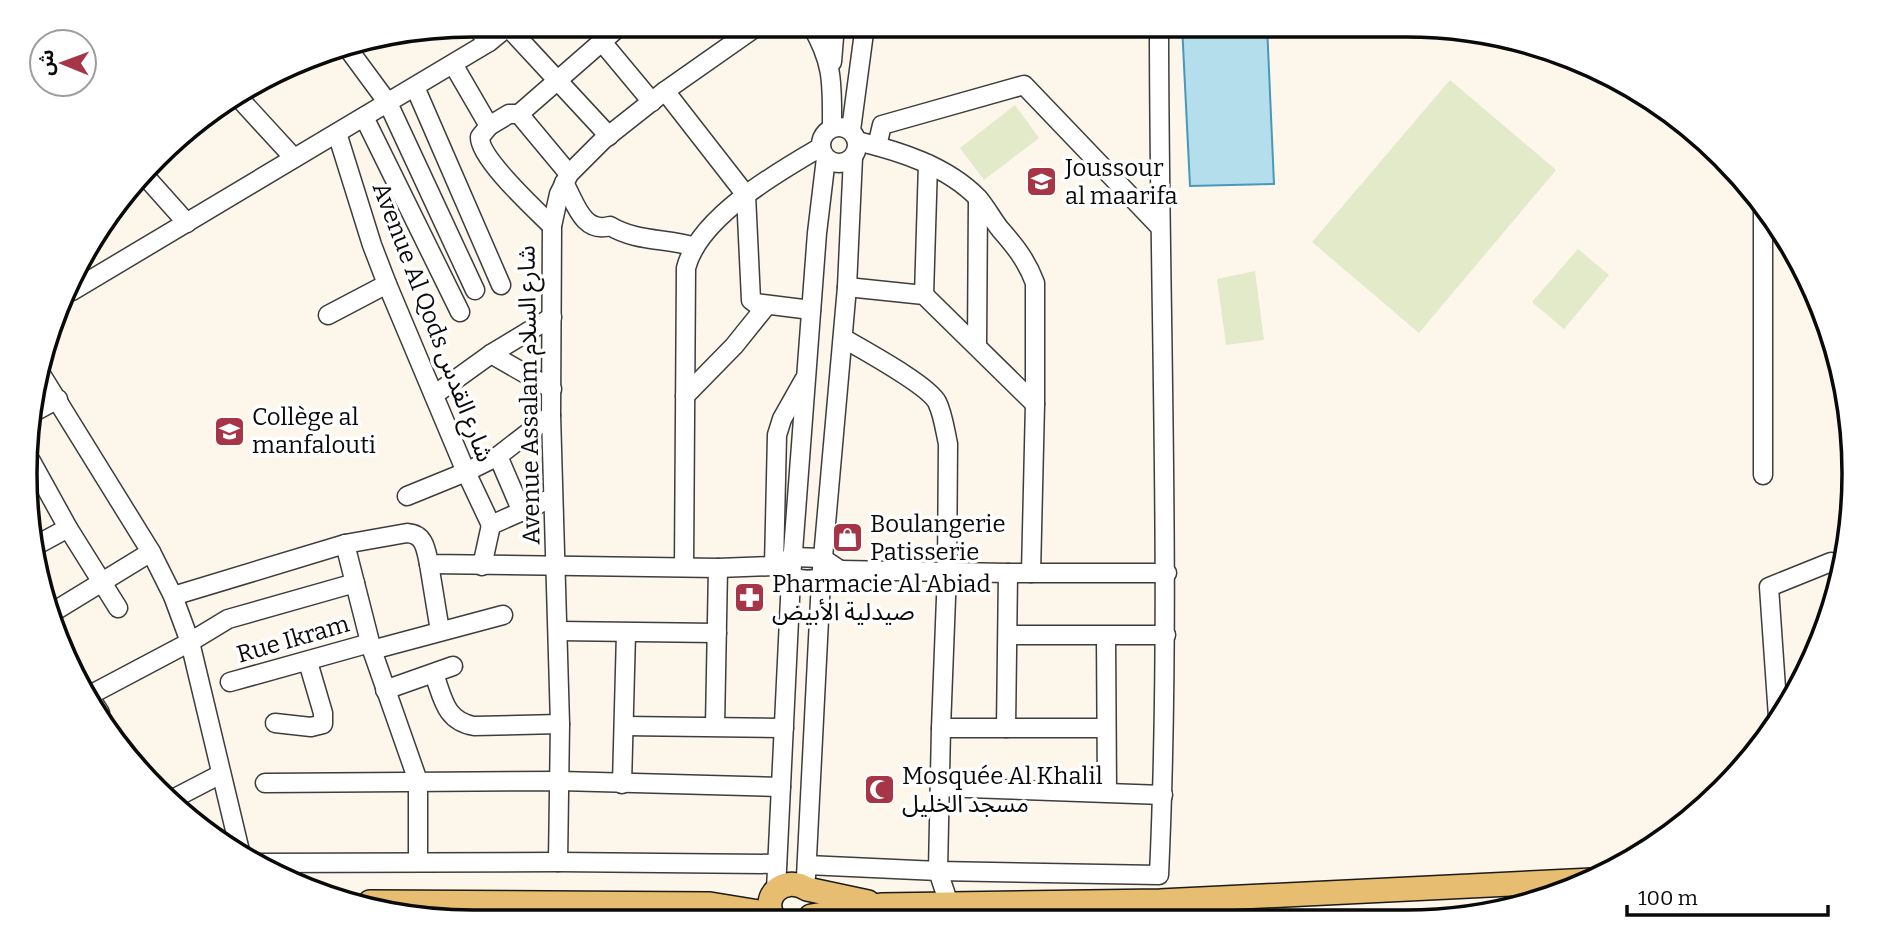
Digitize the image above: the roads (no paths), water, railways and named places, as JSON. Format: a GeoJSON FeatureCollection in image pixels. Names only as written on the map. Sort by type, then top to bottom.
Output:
{"type":"FeatureCollection","features":[{"type":"Feature","properties":{"kind":"main road"},"geometry":{"type":"LineString","coordinates":[[389,902],[710,904],[774,909],[790,883],[806,881],[881,905]]}},
{"type":"Feature","properties":{"kind":"main road"},"geometry":{"type":"LineString","coordinates":[[806,881],[813,902],[811,910]]}},
{"type":"Feature","properties":{"kind":"main road"},"geometry":{"type":"LineString","coordinates":[[853,910],[881,905],[1160,901],[1561,882]]}},
{"type":"Feature","properties":{"kind":"street"},"geometry":{"type":"LineString","coordinates":[[484,37],[489,43]]}},
{"type":"Feature","properties":{"kind":"street"},"geometry":{"type":"LineString","coordinates":[[79,287],[496,37]]}},
{"type":"Feature","properties":{"kind":"street"},"geometry":{"type":"LineString","coordinates":[[519,37],[609,136]]}},
{"type":"Feature","properties":{"kind":"street"},"geometry":{"type":"LineString","coordinates":[[552,226],[483,151],[480,137],[489,126],[509,114],[519,114],[608,37]]}},
{"type":"Feature","properties":{"kind":"street","name":"Avenue Assalam شارع السلام"},"geometry":{"type":"LineString","coordinates":[[558,862],[560,724],[551,415],[552,226],[559,194],[566,179],[609,136],[742,37]]}},
{"type":"Feature","properties":{"kind":"street"},"geometry":{"type":"LineString","coordinates":[[817,37],[825,51],[848,137],[846,286],[822,558],[806,881],[938,871],[1160,875]]}},
{"type":"Feature","properties":{"kind":"street"},"geometry":{"type":"LineString","coordinates":[[832,77],[834,37]]}},
{"type":"Feature","properties":{"kind":"street"},"geometry":{"type":"LineString","coordinates":[[824,152],[835,163],[841,163],[848,137],[863,37]]}},
{"type":"Feature","properties":{"kind":"street"},"geometry":{"type":"LineString","coordinates":[[1159,37],[1159,226],[1167,573],[1160,901]]}},
{"type":"Feature","properties":{"kind":"street"},"geometry":{"type":"LineString","coordinates":[[602,42],[658,97],[746,195],[749,295],[752,302],[811,310]]}},
{"type":"Feature","properties":{"kind":"street"},"geometry":{"type":"LineString","coordinates":[[352,54],[388,103],[475,290]]}},
{"type":"Feature","properties":{"kind":"street"},"geometry":{"type":"LineString","coordinates":[[453,64],[489,126]]}},
{"type":"Feature","properties":{"kind":"street"},"geometry":{"type":"LineString","coordinates":[[877,146],[882,125],[1024,85],[1159,226]]}},
{"type":"Feature","properties":{"kind":"street"},"geometry":{"type":"LineString","coordinates":[[415,87],[501,285]]}},
{"type":"Feature","properties":{"kind":"street"},"geometry":{"type":"LineString","coordinates":[[244,102],[295,158]]}},
{"type":"Feature","properties":{"kind":"street"},"geometry":{"type":"LineString","coordinates":[[519,114],[566,179],[579,214],[590,225],[600,228],[610,226],[618,232],[644,240],[695,247]]}},
{"type":"Feature","properties":{"kind":"street"},"geometry":{"type":"LineString","coordinates":[[364,117],[460,312]]}},
{"type":"Feature","properties":{"kind":"street","name":"Avenue Al Qods شارع القدس"},"geometry":{"type":"LineString","coordinates":[[337,133],[387,284],[491,526]]}},
{"type":"Feature","properties":{"kind":"street"},"geometry":{"type":"LineString","coordinates":[[774,909],[793,557],[824,152],[822,138],[848,137],[928,164],[978,198],[1023,257],[1035,283],[1031,573]]}},
{"type":"Feature","properties":{"kind":"street"},"geometry":{"type":"LineString","coordinates":[[684,567],[686,268],[695,247],[707,231],[746,195],[824,152]]}},
{"type":"Feature","properties":{"kind":"street"},"geometry":{"type":"LineString","coordinates":[[925,295],[928,164]]}},
{"type":"Feature","properties":{"kind":"street"},"geometry":{"type":"LineString","coordinates":[[150,181],[187,223]]}},
{"type":"Feature","properties":{"kind":"street"},"geometry":{"type":"LineString","coordinates":[[977,346],[978,198]]}},
{"type":"Feature","properties":{"kind":"street"},"geometry":{"type":"LineString","coordinates":[[1763,223],[1763,475]]}},
{"type":"Feature","properties":{"kind":"street"},"geometry":{"type":"LineString","coordinates":[[328,315],[387,284]]}},
{"type":"Feature","properties":{"kind":"street"},"geometry":{"type":"LineString","coordinates":[[846,286],[925,295],[1035,404]]}},
{"type":"Feature","properties":{"kind":"street"},"geometry":{"type":"LineString","coordinates":[[685,396],[734,346],[767,305]]}},
{"type":"Feature","properties":{"kind":"street"},"geometry":{"type":"LineString","coordinates":[[434,395],[491,354],[552,317]]}},
{"type":"Feature","properties":{"kind":"street"},"geometry":{"type":"LineString","coordinates":[[842,338],[926,388],[937,402],[948,444],[938,871],[949,904]]}},
{"type":"Feature","properties":{"kind":"street"},"geometry":{"type":"LineString","coordinates":[[491,354],[552,389]]}},
{"type":"Feature","properties":{"kind":"street"},"geometry":{"type":"LineString","coordinates":[[774,566],[778,435],[782,419],[807,377]]}},
{"type":"Feature","properties":{"kind":"street"},"geometry":{"type":"LineString","coordinates":[[46,382],[151,552],[173,596],[190,642],[238,841]]}},
{"type":"Feature","properties":{"kind":"street"},"geometry":{"type":"LineString","coordinates":[[41,408],[58,399]]}},
{"type":"Feature","properties":{"kind":"street"},"geometry":{"type":"LineString","coordinates":[[407,496],[498,456],[551,415]]}},
{"type":"Feature","properties":{"kind":"street"},"geometry":{"type":"LineString","coordinates":[[498,456],[522,512]]}},
{"type":"Feature","properties":{"kind":"street"},"geometry":{"type":"LineString","coordinates":[[37,472],[117,608]]}},
{"type":"Feature","properties":{"kind":"street"},"geometry":{"type":"LineString","coordinates":[[482,566],[491,526],[552,498]]}},
{"type":"Feature","properties":{"kind":"street"},"geometry":{"type":"LineString","coordinates":[[42,542],[68,528]]}},
{"type":"Feature","properties":{"kind":"street"},"geometry":{"type":"LineString","coordinates":[[173,596],[345,544],[414,533],[424,544],[440,631]]}},
{"type":"Feature","properties":{"kind":"street"},"geometry":{"type":"LineString","coordinates":[[345,544],[371,647],[418,781],[418,862]]}},
{"type":"Feature","properties":{"kind":"street"},"geometry":{"type":"LineString","coordinates":[[58,609],[151,552]]}},
{"type":"Feature","properties":{"kind":"street"},"geometry":{"type":"LineString","coordinates":[[429,565],[718,568],[774,566],[793,557],[822,558],[841,570]]}},
{"type":"Feature","properties":{"kind":"street"},"geometry":{"type":"LineString","coordinates":[[1777,703],[1769,587],[1831,562]]}},
{"type":"Feature","properties":{"kind":"street"},"geometry":{"type":"LineString","coordinates":[[774,566],[792,578],[821,580],[841,570],[1167,573]]}},
{"type":"Feature","properties":{"kind":"street"},"geometry":{"type":"LineString","coordinates":[[715,726],[718,568]]}},
{"type":"Feature","properties":{"kind":"street"},"geometry":{"type":"LineString","coordinates":[[1006,728],[1008,573]]}},
{"type":"Feature","properties":{"kind":"street"},"geometry":{"type":"LineString","coordinates":[[95,693],[228,619],[355,583]]}},
{"type":"Feature","properties":{"kind":"street","name":"Rue Ikram"},"geometry":{"type":"LineString","coordinates":[[230,682],[503,615]]}},
{"type":"Feature","properties":{"kind":"street"},"geometry":{"type":"LineString","coordinates":[[558,631],[717,633]]}},
{"type":"Feature","properties":{"kind":"street"},"geometry":{"type":"LineString","coordinates":[[622,784],[626,633]]}},
{"type":"Feature","properties":{"kind":"street"},"geometry":{"type":"LineString","coordinates":[[1008,635],[1166,635]]}},
{"type":"Feature","properties":{"kind":"street"},"geometry":{"type":"LineString","coordinates":[[1106,636],[1107,792]]}},
{"type":"Feature","properties":{"kind":"street"},"geometry":{"type":"LineString","coordinates":[[275,723],[311,727],[323,724],[323,713],[308,662]]}},
{"type":"Feature","properties":{"kind":"street"},"geometry":{"type":"LineString","coordinates":[[385,690],[453,666]]}},
{"type":"Feature","properties":{"kind":"street"},"geometry":{"type":"LineString","coordinates":[[434,674],[452,716],[463,724],[560,724]]}},
{"type":"Feature","properties":{"kind":"street"},"geometry":{"type":"LineString","coordinates":[[624,726],[784,728]]}},
{"type":"Feature","properties":{"kind":"street"},"geometry":{"type":"LineString","coordinates":[[940,728],[1106,728]]}},
{"type":"Feature","properties":{"kind":"street"},"geometry":{"type":"LineString","coordinates":[[179,796],[221,774]]}},
{"type":"Feature","properties":{"kind":"street"},"geometry":{"type":"LineString","coordinates":[[265,783],[560,781],[781,787]]}},
{"type":"Feature","properties":{"kind":"street"},"geometry":{"type":"LineString","coordinates":[[940,787],[1163,795]]}},
{"type":"Feature","properties":{"kind":"street"},"geometry":{"type":"LineString","coordinates":[[276,863],[777,864]]}},
{"type":"Feature","properties":{"kind":"water"},"geometry":{"type":"Polygon","coordinates":[[[1183,37],[1268,37],[1274,184],[1190,186],[1183,37]]]}},
{"type":"Feature","properties":{"kind":"place","name":"Joussour al maarifa"},"geometry":{"type":"Point","coordinates":[1042,182]}},
{"type":"Feature","properties":{"kind":"place","name":"Collège al manfalouti"},"geometry":{"type":"Point","coordinates":[229,431]}},
{"type":"Feature","properties":{"kind":"place","name":"Boulangerie Patisserie"},"geometry":{"type":"Point","coordinates":[847,538]}},
{"type":"Feature","properties":{"kind":"place","name":"Pharmacie Al Abiad صيدلية الأبيض"},"geometry":{"type":"Point","coordinates":[749,598]}},
{"type":"Feature","properties":{"kind":"place","name":"Mosquée Al Khalil مسجد الخليل"},"geometry":{"type":"Point","coordinates":[879,790]}}]}
